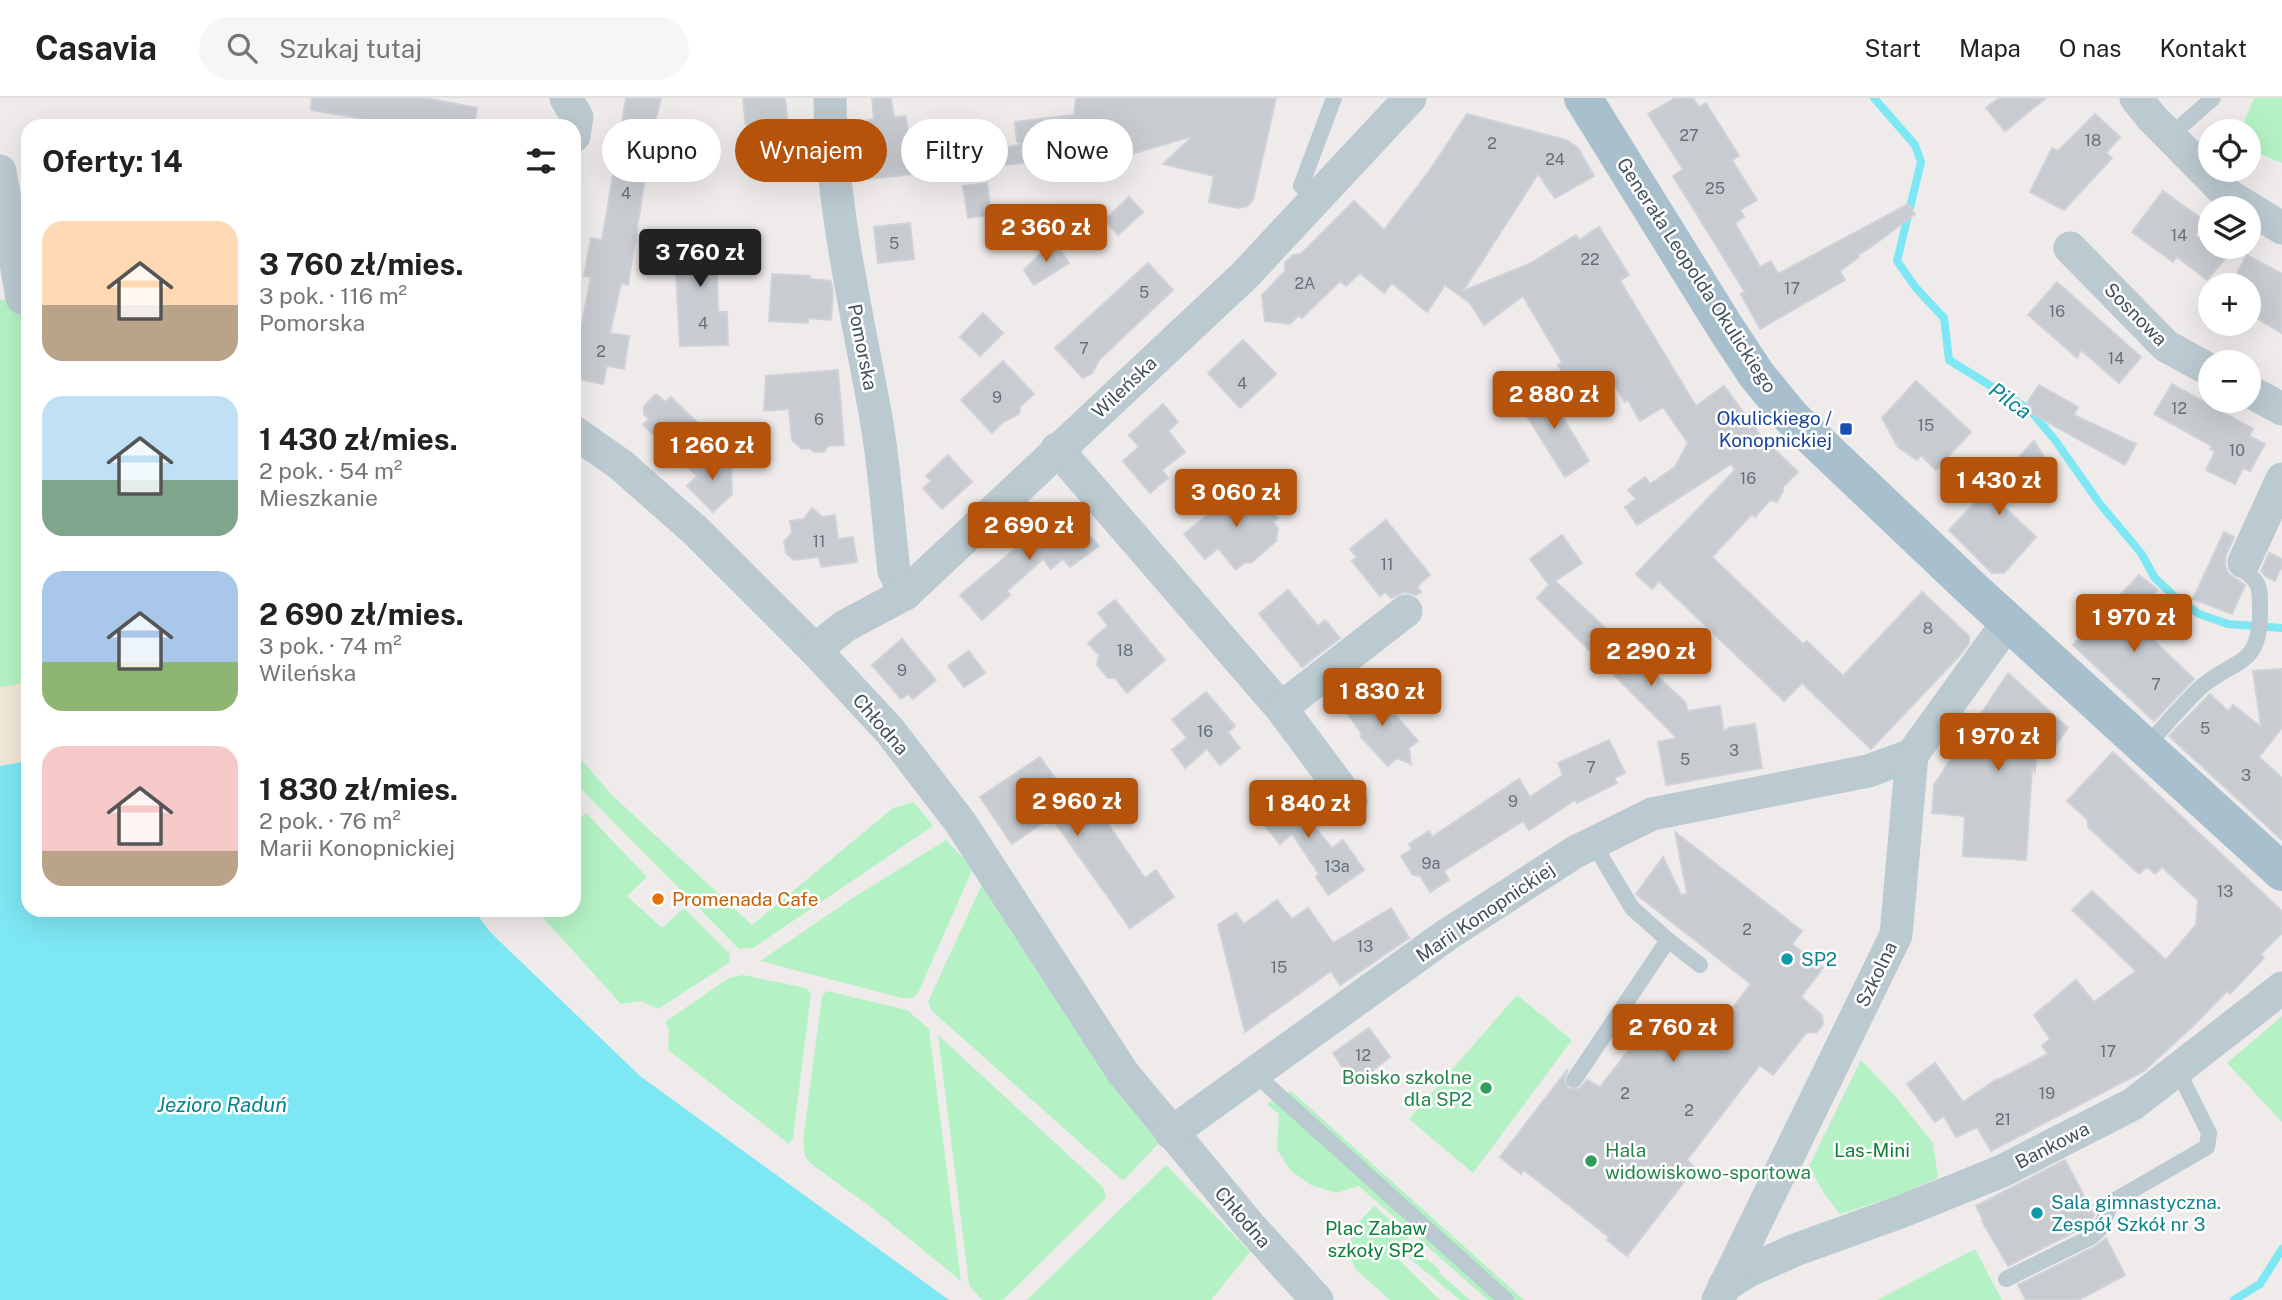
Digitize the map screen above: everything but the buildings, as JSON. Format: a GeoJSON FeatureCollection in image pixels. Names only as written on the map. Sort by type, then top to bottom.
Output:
{"type":"FeatureCollection","features":[{"type":"Feature","properties":{"kind":"main road","name":"Generała Leopolda Okulickiego"},"geometry":{"type":"LineString","coordinates":[[1584,98],[1756,374],[1791,417],[2008,622],[2282,872]]}},
{"type":"Feature","properties":{"kind":"street"},"geometry":{"type":"LineString","coordinates":[[566,98],[577,119]]}},
{"type":"Feature","properties":{"kind":"street","name":"Pomorska"},"geometry":{"type":"LineString","coordinates":[[830,98],[830,146],[877,422],[894,571],[905,594]]}},
{"type":"Feature","properties":{"kind":"street","name":"Wileńska"},"geometry":{"type":"LineString","coordinates":[[815,650],[845,626],[905,594],[1245,275],[1409,98]]}},
{"type":"Feature","properties":{"kind":"street"},"geometry":{"type":"LineString","coordinates":[[2136,98],[2152,118],[2228,195],[2282,228]]}},
{"type":"Feature","properties":{"kind":"street"},"geometry":{"type":"LineString","coordinates":[[0,171],[17,299]]}},
{"type":"Feature","properties":{"kind":"street","name":"Sosnowa"},"geometry":{"type":"LineString","coordinates":[[2070,248],[2166,346],[2198,363]]}},
{"type":"Feature","properties":{"kind":"street"},"geometry":{"type":"LineString","coordinates":[[2261,398],[2282,409]]}},
{"type":"Feature","properties":{"kind":"street","name":"Chłodna"},"geometry":{"type":"LineString","coordinates":[[581,437],[621,466],[696,531],[815,650],[890,732],[960,822],[1123,1073],[1249,1225],[1317,1300]]}},
{"type":"Feature","properties":{"kind":"street"},"geometry":{"type":"LineString","coordinates":[[1057,449],[1281,708],[1351,802]]}},
{"type":"Feature","properties":{"kind":"street"},"geometry":{"type":"LineString","coordinates":[[2244,562],[2282,479]]}},
{"type":"Feature","properties":{"kind":"street"},"geometry":{"type":"LineString","coordinates":[[1281,708],[1406,611]]}},
{"type":"Feature","properties":{"kind":"street"},"geometry":{"type":"LineString","coordinates":[[1912,755],[2008,622]]}},
{"type":"Feature","properties":{"kind":"street","name":"Marii Konopnickiej"},"geometry":{"type":"LineString","coordinates":[[1171,1133],[1448,934],[1575,852],[1653,814],[1868,771],[1912,755]]}},
{"type":"Feature","properties":{"kind":"street","name":"Szkolna"},"geometry":{"type":"LineString","coordinates":[[1721,1293],[1896,935],[1912,755]]}},
{"type":"Feature","properties":{"kind":"street","name":"Bankowa"},"geometry":{"type":"LineString","coordinates":[[1721,1293],[1748,1271],[1795,1250],[2002,1171],[2133,1104],[2282,988]]}},
{"type":"Feature","properties":{"kind":"street"},"geometry":{"type":"LineString","coordinates":[[1761,1210],[1758,1223],[1761,1243],[1777,1253],[1795,1250]]}},
{"type":"Feature","properties":{"kind":"lane"},"geometry":{"type":"LineString","coordinates":[[1316,200],[1301,186],[1334,98]]}},
{"type":"Feature","properties":{"kind":"lane"},"geometry":{"type":"LineString","coordinates":[[2170,136],[2213,98]]}},
{"type":"Feature","properties":{"kind":"lane"},"geometry":{"type":"LineString","coordinates":[[2145,747],[2201,687],[2239,664],[2257,644],[2260,618],[2257,581],[2242,569],[2244,562]]}},
{"type":"Feature","properties":{"kind":"lane"},"geometry":{"type":"LineString","coordinates":[[1593,844],[1632,908],[1700,965]]}},
{"type":"Feature","properties":{"kind":"lane"},"geometry":{"type":"LineString","coordinates":[[1574,1080],[1668,940]]}},
{"type":"Feature","properties":{"kind":"lane"},"geometry":{"type":"LineString","coordinates":[[2006,1279],[2091,1237],[2099,1230],[2112,1202],[2207,1147],[2209,1133],[2177,1069]]}},
{"type":"Feature","properties":{"kind":"lane"},"geometry":{"type":"LineString","coordinates":[[1254,1073],[1506,1300]]}},
{"type":"Feature","properties":{"kind":"green space"},"geometry":{"type":"Polygon","coordinates":[[[2254,98],[2282,98],[2282,163],[2261,154],[2261,119],[2245,119],[2254,98]]]}},
{"type":"Feature","properties":{"kind":"green space"},"geometry":{"type":"Polygon","coordinates":[[[21,298],[21,762],[0,766],[0,300],[21,298]]]}},
{"type":"Feature","properties":{"kind":"green space"},"geometry":{"type":"Polygon","coordinates":[[[581,759],[612,795],[752,925],[893,808],[914,802],[933,826],[753,948],[739,949],[581,789],[581,759]]]}},
{"type":"Feature","properties":{"kind":"green space"},"geometry":{"type":"Polygon","coordinates":[[[586,813],[647,877],[627,896],[662,928],[684,908],[730,954],[729,963],[658,1009],[641,1001],[621,1004],[542,917],[581,917],[581,818],[586,813]]]}},
{"type":"Feature","properties":{"kind":"green space"},"geometry":{"type":"Polygon","coordinates":[[[946,840],[973,868],[919,991],[913,998],[902,998],[760,961],[851,899],[946,840]]]}},
{"type":"Feature","properties":{"kind":"green space"},"geometry":{"type":"Polygon","coordinates":[[[984,880],[1155,1133],[1158,1144],[1123,1181],[932,1011],[928,1002],[984,880]]]}},
{"type":"Feature","properties":{"kind":"green space"},"geometry":{"type":"Polygon","coordinates":[[[743,975],[806,988],[811,994],[793,1138],[789,1144],[668,1050],[669,1030],[665,1022],[729,978],[743,975]]]}},
{"type":"Feature","properties":{"kind":"green space"},"geometry":{"type":"Polygon","coordinates":[[[827,991],[907,1010],[929,1029],[961,1281],[868,1205],[810,1163],[805,1156],[803,1140],[822,996],[827,991]]]}},
{"type":"Feature","properties":{"kind":"green space","name":"Boisko szkolne dla SP2"},"geometry":{"type":"Polygon","coordinates":[[[1517,995],[1572,1040],[1473,1173],[1409,1119],[1517,995]]]}},
{"type":"Feature","properties":{"kind":"green space"},"geometry":{"type":"Polygon","coordinates":[[[2282,1016],[2282,1122],[2227,1063],[2282,1016]]]}},
{"type":"Feature","properties":{"kind":"green space"},"geometry":{"type":"Polygon","coordinates":[[[938,1035],[1103,1187],[1106,1198],[1003,1300],[982,1300],[969,1285],[938,1035]]]}},
{"type":"Feature","properties":{"kind":"green space","name":"Las-Mini"},"geometry":{"type":"Polygon","coordinates":[[[1861,1060],[1896,1097],[1933,1143],[1938,1178],[1900,1195],[1840,1214],[1823,1192],[1809,1166],[1861,1060]]]}},
{"type":"Feature","properties":{"kind":"green space"},"geometry":{"type":"Polygon","coordinates":[[[1291,1091],[1524,1300],[1488,1300],[1359,1186],[1336,1193],[1311,1185],[1290,1170],[1277,1149],[1279,1114],[1267,1104],[1291,1091]]]}},
{"type":"Feature","properties":{"kind":"green space"},"geometry":{"type":"Polygon","coordinates":[[[1166,1165],[1250,1252],[1211,1300],[1027,1300],[1166,1165]]]}},
{"type":"Feature","properties":{"kind":"green space","name":"Plac Zabaw szkoły SP2"},"geometry":{"type":"Polygon","coordinates":[[[1374,1206],[1409,1237],[1394,1255],[1440,1300],[1390,1300],[1356,1270],[1351,1258],[1351,1237],[1355,1226],[1374,1206]]]}},
{"type":"Feature","properties":{"kind":"green space"},"geometry":{"type":"Polygon","coordinates":[[[1975,1249],[2002,1300],[1877,1300],[1975,1249]]]}},
{"type":"Feature","properties":{"kind":"green space"},"geometry":{"type":"Polygon","coordinates":[[[1417,1250],[1470,1300],[1460,1300],[1409,1258],[1417,1250]]]}},
{"type":"Feature","properties":{"kind":"sand"},"geometry":{"type":"Polygon","coordinates":[[[21,683],[21,763],[0,766],[0,687],[21,683]]]}},
{"type":"Feature","properties":{"kind":"water","name":"Jezioro Raduń"},"geometry":{"type":"Polygon","coordinates":[[[21,762],[21,917],[479,917],[490,932],[640,1076],[949,1300],[0,1300],[0,766],[21,762]]]}},
{"type":"Feature","properties":{"kind":"waterway","name":"Pilca"},"geometry":{"type":"LineString","coordinates":[[1874,98],[1915,145],[1921,162],[1897,261],[1916,288],[1944,318],[1949,360],[2030,410],[2055,440],[2100,504],[2141,553],[2155,578],[2176,598],[2199,614],[2228,624],[2282,628]]}},
{"type":"Feature","properties":{"kind":"waterway","name":"Pilca"},"geometry":{"type":"LineString","coordinates":[[2234,1300],[2260,1284],[2282,1249]]}},
{"type":"Feature","properties":{"kind":"place","name":"Okulickiego / Konopnickiej"},"geometry":{"type":"Point","coordinates":[1846,429]}},
{"type":"Feature","properties":{"kind":"place","name":"Promenada Cafe"},"geometry":{"type":"Point","coordinates":[658,899]}},
{"type":"Feature","properties":{"kind":"place","name":"SP2"},"geometry":{"type":"Point","coordinates":[1787,959]}},
{"type":"Feature","properties":{"kind":"place","name":"Boisko szkolne dla SP2"},"geometry":{"type":"Point","coordinates":[1486,1088]}},
{"type":"Feature","properties":{"kind":"place","name":"Hala widowiskowo-sportowa"},"geometry":{"type":"Point","coordinates":[1591,1161]}},
{"type":"Feature","properties":{"kind":"place","name":"Sala gimnastyczna. Zespół Szkół nr 3"},"geometry":{"type":"Point","coordinates":[2037,1213]}}]}
